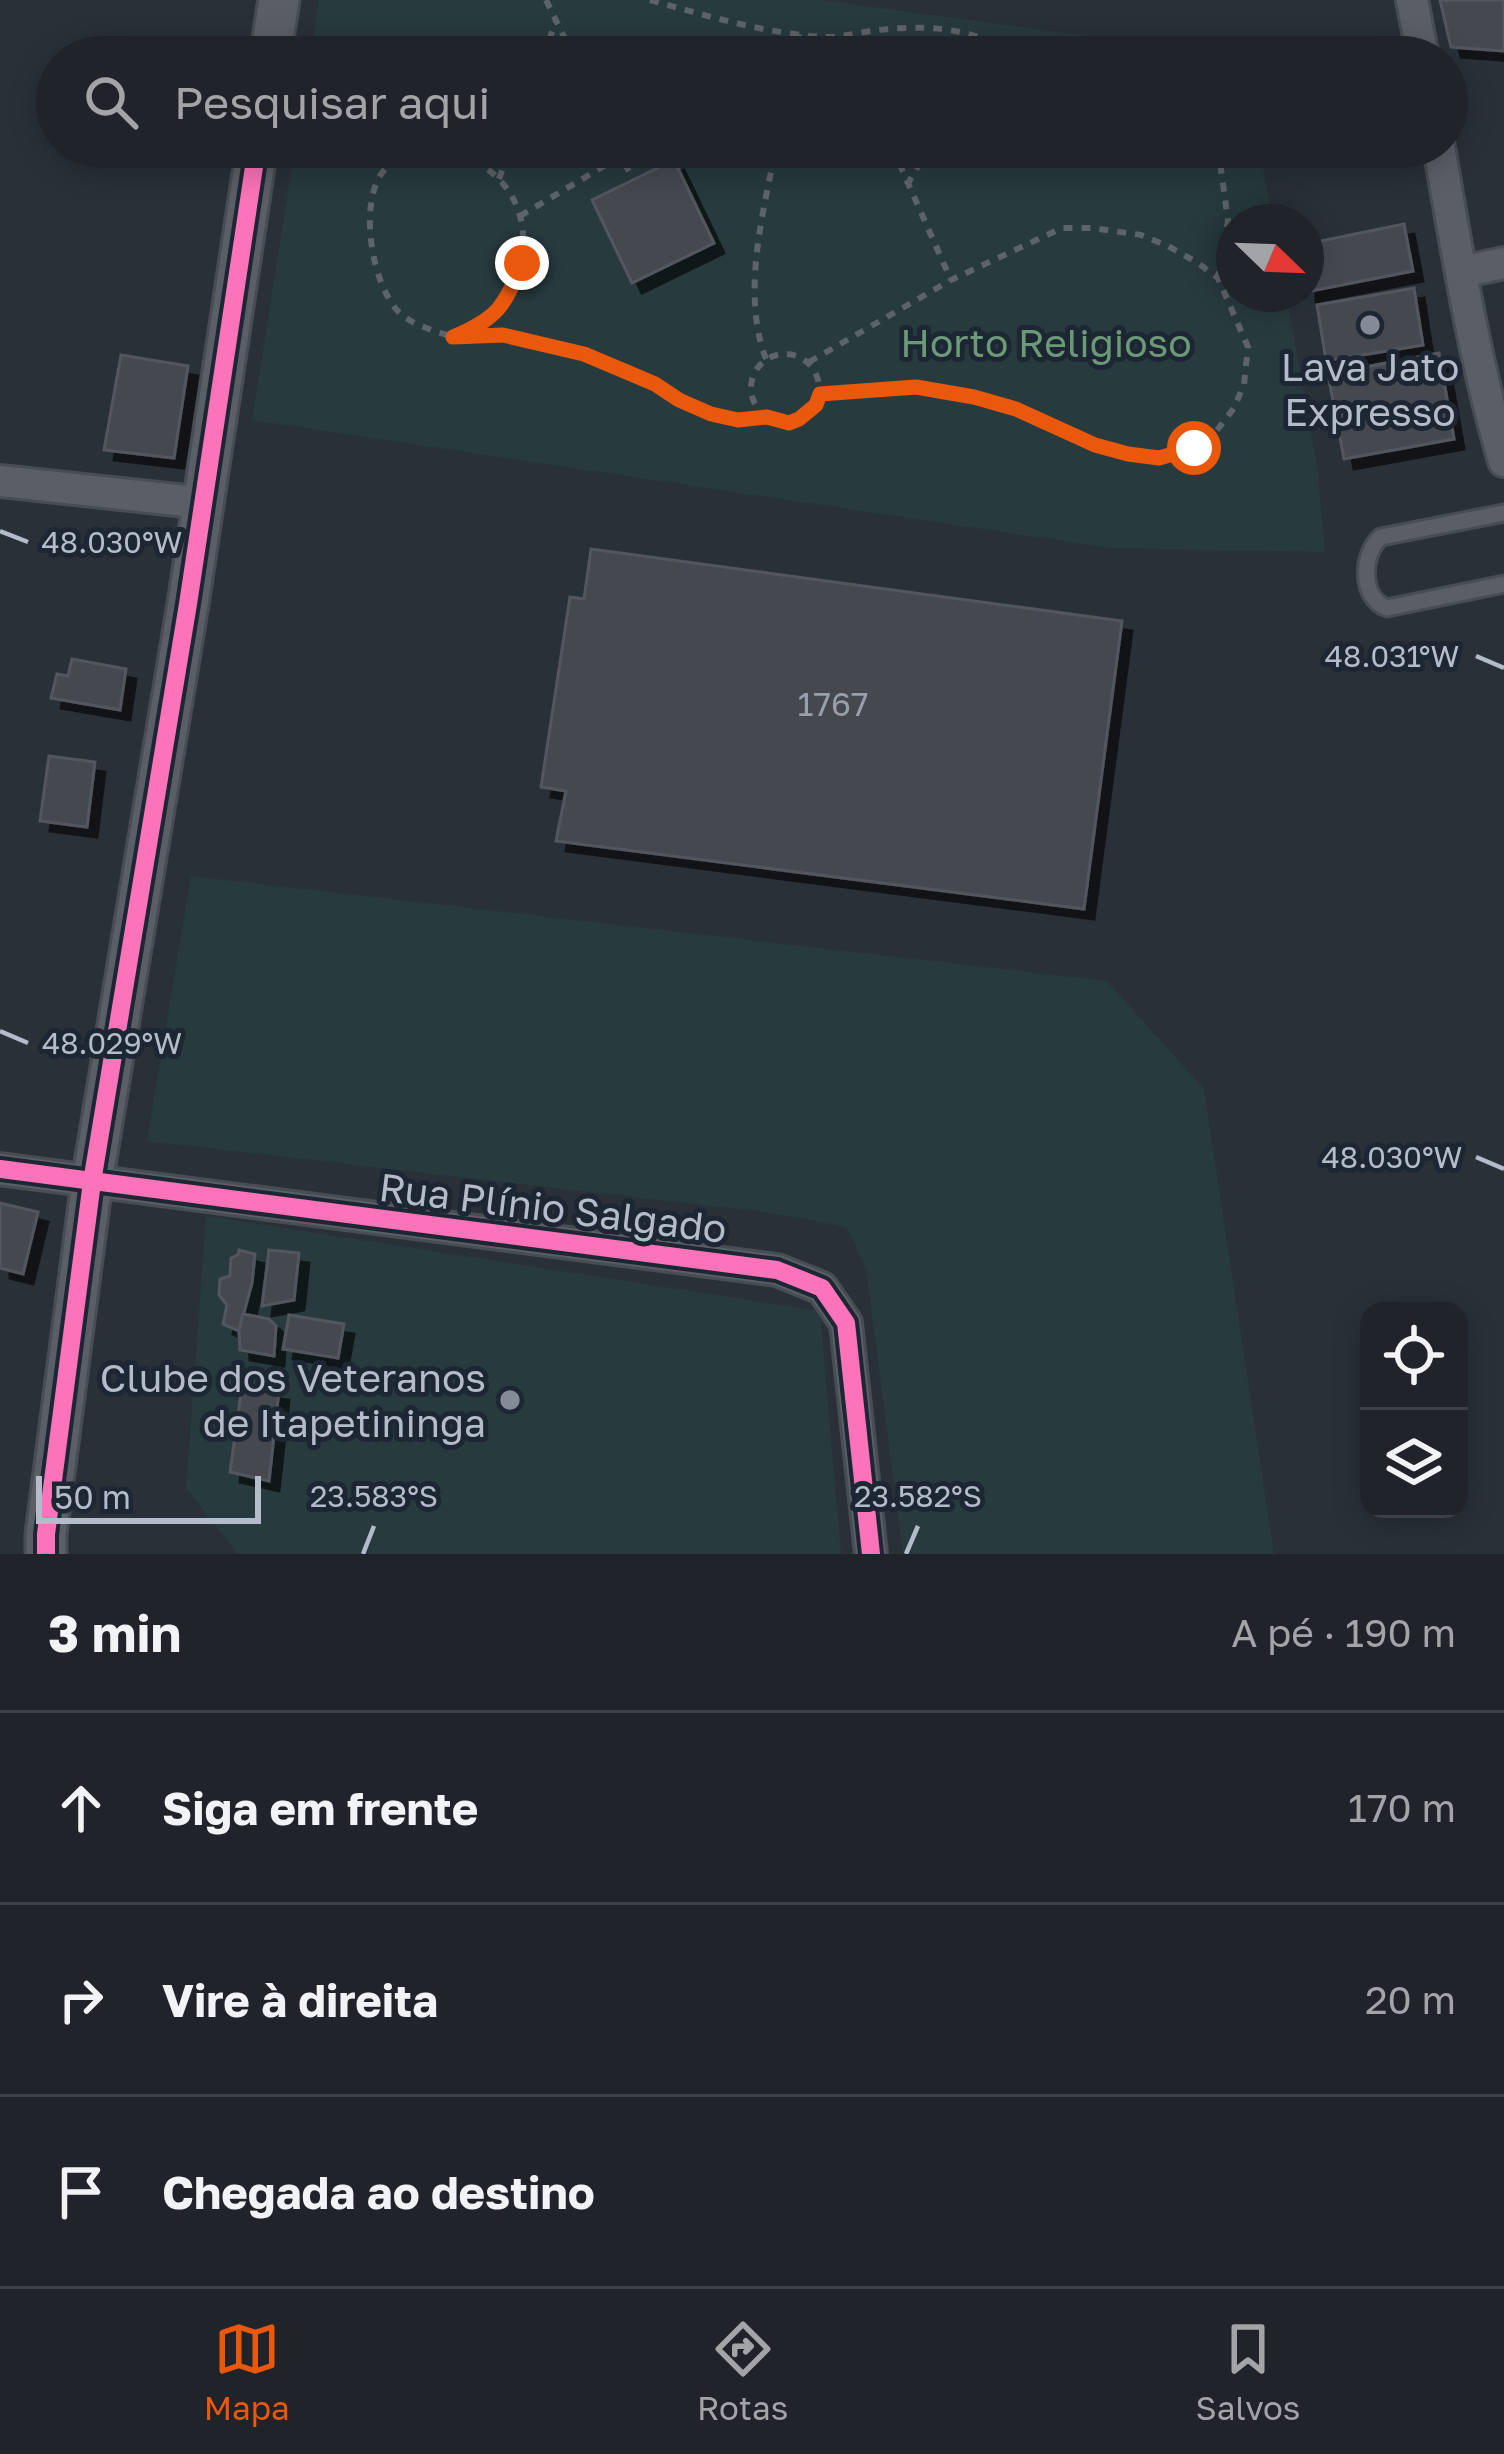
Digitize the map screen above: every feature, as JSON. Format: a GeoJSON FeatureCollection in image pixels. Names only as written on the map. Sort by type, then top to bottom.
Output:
{"type":"FeatureCollection","features":[{"type":"Feature","properties":{"kind":"street"},"geometry":{"type":"LineString","coordinates":[[273,36],[278,0]]}},
{"type":"Feature","properties":{"kind":"street"},"geometry":{"type":"LineString","coordinates":[[1412,0],[1419,36]]}},
{"type":"Feature","properties":{"kind":"street"},"geometry":{"type":"LineString","coordinates":[[46,1554],[92,1182],[254,168]]}},
{"type":"Feature","properties":{"kind":"street"},"geometry":{"type":"LineString","coordinates":[[1442,168],[1504,460]]}},
{"type":"Feature","properties":{"kind":"street"},"geometry":{"type":"LineString","coordinates":[[1461,272],[1504,263]]}},
{"type":"Feature","properties":{"kind":"street"},"geometry":{"type":"LineString","coordinates":[[1492,420],[1504,368]]}},
{"type":"Feature","properties":{"kind":"street"},"geometry":{"type":"LineString","coordinates":[[0,481],[204,503]]}},
{"type":"Feature","properties":{"kind":"street","name":"Rua Plínio Salgado"},"geometry":{"type":"LineString","coordinates":[[0,1169],[777,1270],[822,1288],[846,1324],[871,1554]]}},
{"type":"Feature","properties":{"kind":"lane"},"geometry":{"type":"LineString","coordinates":[[1504,513],[1381,537],[1367,558],[1369,595],[1387,608],[1504,584]]}},
{"type":"Feature","properties":{"kind":"path"},"geometry":{"type":"LineString","coordinates":[[546,0],[564,36]]}},
{"type":"Feature","properties":{"kind":"path"},"geometry":{"type":"LineString","coordinates":[[650,0],[745,26],[814,36]]}},
{"type":"Feature","properties":{"kind":"path"},"geometry":{"type":"LineString","coordinates":[[550,36],[556,20]]}},
{"type":"Feature","properties":{"kind":"path"},"geometry":{"type":"LineString","coordinates":[[838,36],[927,26],[981,36]]}},
{"type":"Feature","properties":{"kind":"path"},"geometry":{"type":"LineString","coordinates":[[386,168],[371,203],[370,243],[380,280],[398,313],[453,337],[503,335],[584,354],[711,414],[738,420],[767,417],[789,423],[799,419],[816,405],[820,394],[820,382],[809,362],[788,353],[766,359],[757,368],[753,400],[767,417]]}},
{"type":"Feature","properties":{"kind":"path"},"geometry":{"type":"LineString","coordinates":[[453,337],[487,322],[509,293],[522,263],[526,241],[520,216],[509,190],[488,168]]}},
{"type":"Feature","properties":{"kind":"path"},"geometry":{"type":"LineString","coordinates":[[499,179],[503,168]]}},
{"type":"Feature","properties":{"kind":"path"},"geometry":{"type":"LineString","coordinates":[[520,216],[601,168]]}},
{"type":"Feature","properties":{"kind":"path"},"geometry":{"type":"LineString","coordinates":[[627,168],[633,180]]}},
{"type":"Feature","properties":{"kind":"path"},"geometry":{"type":"LineString","coordinates":[[766,359],[753,287],[772,168]]}},
{"type":"Feature","properties":{"kind":"path"},"geometry":{"type":"LineString","coordinates":[[900,168],[951,280]]}},
{"type":"Feature","properties":{"kind":"path"},"geometry":{"type":"LineString","coordinates":[[907,185],[917,168]]}},
{"type":"Feature","properties":{"kind":"path"},"geometry":{"type":"LineString","coordinates":[[1221,168],[1226,204]]}},
{"type":"Feature","properties":{"kind":"path"},"geometry":{"type":"LineString","coordinates":[[809,362],[951,280],[1062,228],[1141,235],[1216,277]]}},
{"type":"Feature","properties":{"kind":"path"},"geometry":{"type":"LineString","coordinates":[[820,394],[916,387],[974,397],[1016,409],[1095,445],[1159,458],[1211,438],[1234,408],[1244,384],[1248,347],[1233,312]]}},
{"type":"Feature","properties":{"kind":"green space"},"geometry":{"type":"Polygon","coordinates":[[[319,0],[821,0],[1088,36],[313,36],[319,0]]]}},
{"type":"Feature","properties":{"kind":"green space","name":"Horto Religioso"},"geometry":{"type":"Polygon","coordinates":[[[292,168],[1263,168],[1270,204],[1216,204],[1216,312],[1289,312],[1318,472],[1325,552],[1110,548],[252,420],[292,168]]]}},
{"type":"Feature","properties":{"kind":"green space"},"geometry":{"type":"Polygon","coordinates":[[[191,876],[1107,981],[1204,1089],[1274,1554],[903,1554],[866,1269],[847,1227],[765,1212],[147,1141],[191,876]]]}},
{"type":"Feature","properties":{"kind":"green space","name":"Clube dos Veteranos de Itapetininga"},"geometry":{"type":"Polygon","coordinates":[[[206,1216],[820,1311],[841,1554],[238,1554],[186,1488],[206,1216]]]}},
{"type":"Feature","properties":{"kind":"building"},"geometry":{"type":"Polygon","coordinates":[[[1440,0],[1504,0],[1504,51],[1468,48],[1468,36],[1448,36],[1440,0]]]}},
{"type":"Feature","properties":{"kind":"building"},"geometry":{"type":"Polygon","coordinates":[[[658,168],[678,168],[714,243],[632,283],[592,200],[658,168]]]}},
{"type":"Feature","properties":{"kind":"building"},"geometry":{"type":"Polygon","coordinates":[[[1404,224],[1413,271],[1324,288],[1324,240],[1404,224]]]}},
{"type":"Feature","properties":{"kind":"building","name":"Lava Jato Expresso"},"geometry":{"type":"Polygon","coordinates":[[[1414,288],[1423,345],[1326,361],[1318,312],[1324,312],[1324,304],[1414,288]]]}},
{"type":"Feature","properties":{"kind":"building"},"geometry":{"type":"Polygon","coordinates":[[[1439,353],[1454,439],[1344,459],[1328,374],[1439,353]]]}},
{"type":"Feature","properties":{"kind":"building"},"geometry":{"type":"Polygon","coordinates":[[[121,355],[188,366],[174,458],[104,450],[121,355]]]}},
{"type":"Feature","properties":{"kind":"building"},"geometry":{"type":"Polygon","coordinates":[[[591,549],[1122,621],[1084,909],[556,841],[566,791],[541,787],[570,597],[584,599],[591,549]]]}},
{"type":"Feature","properties":{"kind":"building"},"geometry":{"type":"Polygon","coordinates":[[[72,659],[126,669],[120,710],[51,698],[57,674],[68,676],[72,659]]]}},
{"type":"Feature","properties":{"kind":"building"},"geometry":{"type":"Polygon","coordinates":[[[49,756],[95,762],[87,827],[40,821],[49,756]]]}},
{"type":"Feature","properties":{"kind":"building"},"geometry":{"type":"Polygon","coordinates":[[[0,1203],[38,1212],[23,1274],[0,1268],[0,1203]]]}},
{"type":"Feature","properties":{"kind":"building"},"geometry":{"type":"Polygon","coordinates":[[[239,1250],[255,1254],[239,1331],[223,1324],[227,1305],[219,1295],[220,1279],[230,1276],[231,1258],[239,1250]]]}},
{"type":"Feature","properties":{"kind":"building"},"geometry":{"type":"Polygon","coordinates":[[[269,1250],[299,1253],[294,1300],[262,1306],[269,1250]]]}},
{"type":"Feature","properties":{"kind":"building"},"geometry":{"type":"Polygon","coordinates":[[[243,1314],[269,1319],[276,1326],[274,1356],[240,1350],[243,1314]]]}},
{"type":"Feature","properties":{"kind":"building"},"geometry":{"type":"Polygon","coordinates":[[[289,1315],[344,1324],[338,1358],[283,1349],[289,1315]]]}},
{"type":"Feature","properties":{"kind":"building"},"geometry":{"type":"Polygon","coordinates":[[[242,1386],[279,1390],[269,1481],[230,1472],[242,1386]]]}},
{"type":"Feature","properties":{"kind":"cycle path"},"geometry":{"type":"LineString","coordinates":[[46,1554],[92,1182],[188,604],[254,168]]}},
{"type":"Feature","properties":{"kind":"cycle path"},"geometry":{"type":"LineString","coordinates":[[0,1169],[777,1270],[822,1288],[846,1323],[871,1554]]}},
{"type":"Feature","properties":{"kind":"place","name":"Lava Jato Expresso"},"geometry":{"type":"Point","coordinates":[1370,325]}},
{"type":"Feature","properties":{"kind":"place","name":"Clube dos Veteranos de Itapetininga"},"geometry":{"type":"Point","coordinates":[510,1400]}},
{"type":"Feature","properties":{"kind":"route"},"geometry":{"type":"LineString","coordinates":[[522,263],[509,293],[487,322],[453,337],[503,335],[584,354],[711,414],[738,420],[767,417],[789,423],[809,414],[820,394],[916,387],[1016,409],[1095,445],[1128,454],[1159,458],[1194,448]]}}]}
